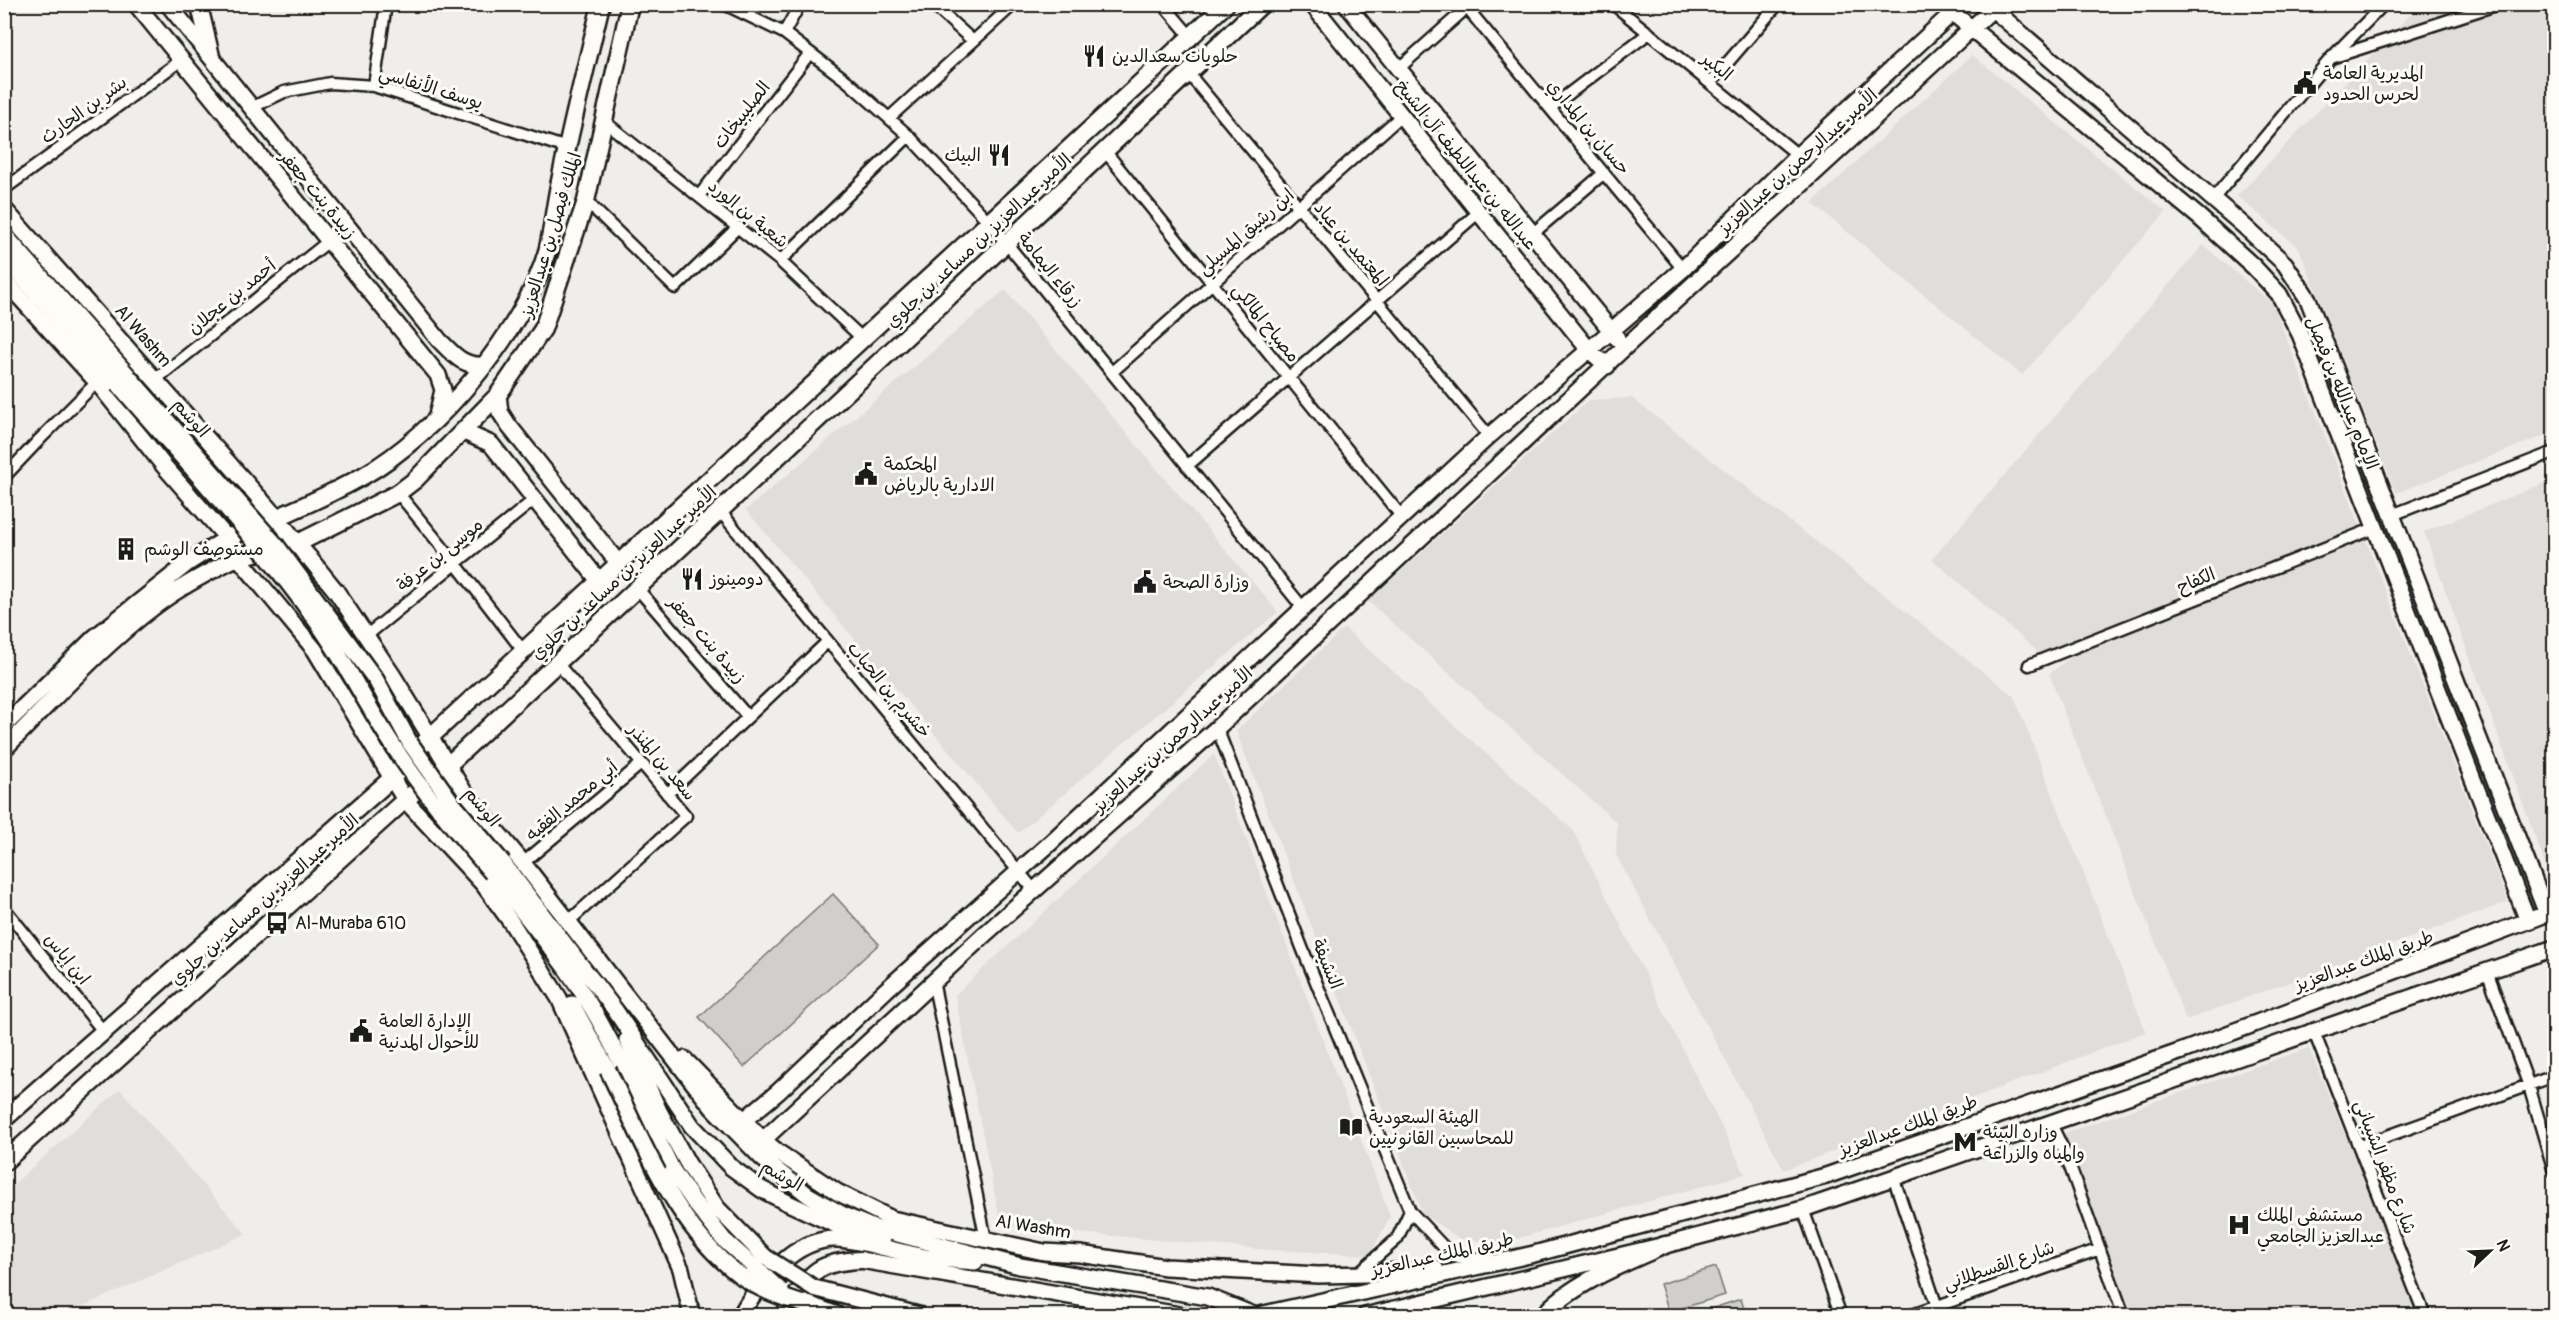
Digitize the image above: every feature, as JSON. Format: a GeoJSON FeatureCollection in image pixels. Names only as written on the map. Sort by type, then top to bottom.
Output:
{"type":"FeatureCollection","features":[{"type":"Feature","properties":{"kind":"main road","name":"الملك فيصل بن عبدالعزيز"},"geometry":{"type":"LineString","coordinates":[[227,538],[268,525],[365,475],[436,420],[485,365],[523,311],[548,249],[567,148],[601,4]]}},
{"type":"Feature","properties":{"kind":"main road","name":"الملك فيصل بن عبدالعزيز"},"geometry":{"type":"LineString","coordinates":[[238,557],[296,544],[398,493],[415,480],[464,432],[498,395],[543,329],[586,201],[630,4]]}},
{"type":"Feature","properties":{"kind":"main road","name":"الأمير عبدالعزيز بن مساعد بن جلوي"},"geometry":{"type":"LineString","coordinates":[[4,1119],[391,779],[429,738],[1226,4]]}},
{"type":"Feature","properties":{"kind":"main road","name":"الأمير عبدالعزيز بن مساعد بن جلوي"},"geometry":{"type":"LineString","coordinates":[[4,1162],[405,800],[447,766],[1262,4]]}},
{"type":"Feature","properties":{"kind":"main road","name":"الوشم"},"geometry":{"type":"LineString","coordinates":[[4,235],[123,380]]}},
{"type":"Feature","properties":{"kind":"main road","name":"الوشم"},"geometry":{"type":"LineString","coordinates":[[4,257],[123,380]]}},
{"type":"Feature","properties":{"kind":"main road"},"geometry":{"type":"LineString","coordinates":[[260,499],[273,534],[296,544],[309,558]]}},
{"type":"Feature","properties":{"kind":"main road"},"geometry":{"type":"LineString","coordinates":[[238,557],[252,548],[268,525]]}},
{"type":"Feature","properties":{"kind":"main road"},"geometry":{"type":"LineString","coordinates":[[1543,1316],[1568,1295],[1604,1273],[1665,1245]]}},
{"type":"Feature","properties":{"kind":"main road"},"geometry":{"type":"LineString","coordinates":[[783,1316],[809,1277],[823,1265],[839,1261],[861,1260]]}},
{"type":"Feature","properties":{"kind":"street","name":"زبيدة بنت جعفر"},"geometry":{"type":"LineString","coordinates":[[136,4],[180,61],[330,240],[442,381],[442,398],[436,420]]}},
{"type":"Feature","properties":{"kind":"street"},"geometry":{"type":"LineString","coordinates":[[198,4],[213,60]]}},
{"type":"Feature","properties":{"kind":"street"},"geometry":{"type":"LineString","coordinates":[[374,86],[386,4]]}},
{"type":"Feature","properties":{"kind":"street","name":"زرقاء اليمامة"},"geometry":{"type":"LineString","coordinates":[[724,4],[784,33],[847,81],[909,136],[990,223],[1303,608]]}},
{"type":"Feature","properties":{"kind":"street"},"geometry":{"type":"LineString","coordinates":[[784,33],[800,4]]}},
{"type":"Feature","properties":{"kind":"street"},"geometry":{"type":"LineString","coordinates":[[932,4],[973,41]]}},
{"type":"Feature","properties":{"kind":"street"},"geometry":{"type":"LineString","coordinates":[[889,118],[1014,4]]}},
{"type":"Feature","properties":{"kind":"street"},"geometry":{"type":"LineString","coordinates":[[1163,4],[1191,38]]}},
{"type":"Feature","properties":{"kind":"street","name":"عبدالله بن عبداللطيف آل الشيخ"},"geometry":{"type":"LineString","coordinates":[[1312,4],[1589,350],[1606,366]]}},
{"type":"Feature","properties":{"kind":"street","name":"عبدالله بن عبداللطيف آل الشيخ"},"geometry":{"type":"LineString","coordinates":[[1346,4],[1625,347]]}},
{"type":"Feature","properties":{"kind":"street","name":"البكير"},"geometry":{"type":"LineString","coordinates":[[1614,4],[1798,155]]}},
{"type":"Feature","properties":{"kind":"street"},"geometry":{"type":"LineString","coordinates":[[1710,83],[1778,4]]}},
{"type":"Feature","properties":{"kind":"street"},"geometry":{"type":"LineString","coordinates":[[2213,199],[2331,58],[2384,4]]}},
{"type":"Feature","properties":{"kind":"street"},"geometry":{"type":"LineString","coordinates":[[2331,58],[2499,4]]}},
{"type":"Feature","properties":{"kind":"street"},"geometry":{"type":"LineString","coordinates":[[1398,69],[1469,6]]}},
{"type":"Feature","properties":{"kind":"street","name":"حسان بن المداري"},"geometry":{"type":"LineString","coordinates":[[1469,6],[1683,269]]}},
{"type":"Feature","properties":{"kind":"street","name":"الأمير عبدالرحمن بن عبدالعزيز"},"geometry":{"type":"LineString","coordinates":[[763,1140],[933,981],[1217,728],[1625,347],[1972,29],[1993,6]]}},
{"type":"Feature","properties":{"kind":"street","name":"الإمام عبدالله بن فيصل"},"geometry":{"type":"LineString","coordinates":[[1993,6],[2285,264],[2308,299],[2551,913]]}},
{"type":"Feature","properties":{"kind":"street","name":"زبيدة بنت جعفر"},"geometry":{"type":"LineString","coordinates":[[172,8],[250,108],[440,340],[461,362],[473,366],[485,365]]}},
{"type":"Feature","properties":{"kind":"street","name":"الأمير عبدالرحمن بن عبدالعزيز"},"geometry":{"type":"LineString","coordinates":[[744,1120],[778,1092],[887,989],[1018,872],[1489,436],[1683,269],[1952,8]]}},
{"type":"Feature","properties":{"kind":"street","name":"الإمام عبدالله بن فيصل"},"geometry":{"type":"LineString","coordinates":[[1952,8],[1972,29],[2199,217],[2254,267],[2279,294],[2300,334],[2528,921]]}},
{"type":"Feature","properties":{"kind":"street"},"geometry":{"type":"LineString","coordinates":[[1550,108],[1649,33]]}},
{"type":"Feature","properties":{"kind":"street","name":"الصليبيخات"},"geometry":{"type":"LineString","coordinates":[[699,196],[810,53]]}},
{"type":"Feature","properties":{"kind":"street","name":"بشر بن الحارث"},"geometry":{"type":"LineString","coordinates":[[7,187],[180,61]]}},
{"type":"Feature","properties":{"kind":"street","name":"المعتمد بن عباد"},"geometry":{"type":"LineString","coordinates":[[1188,73],[1489,436]]}},
{"type":"Feature","properties":{"kind":"street","name":"يوسف الأنفاسي"},"geometry":{"type":"LineString","coordinates":[[250,108],[284,92],[330,83],[374,86],[567,148]]}},
{"type":"Feature","properties":{"kind":"street","name":"ابن رشيق المسيلي"},"geometry":{"type":"LineString","coordinates":[[1112,372],[1401,116]]}},
{"type":"Feature","properties":{"kind":"street","name":"شعبة بن الورد"},"geometry":{"type":"LineString","coordinates":[[605,122],[780,261],[863,339]]}},
{"type":"Feature","properties":{"kind":"street"},"geometry":{"type":"LineString","coordinates":[[780,261],[909,136]]}},
{"type":"Feature","properties":{"kind":"street","name":"مصباح المالكي"},"geometry":{"type":"LineString","coordinates":[[1105,151],[1402,517]]}},
{"type":"Feature","properties":{"kind":"street"},"geometry":{"type":"LineString","coordinates":[[1532,235],[1604,173]]}},
{"type":"Feature","properties":{"kind":"street"},"geometry":{"type":"LineString","coordinates":[[586,201],[675,288],[738,227]]}},
{"type":"Feature","properties":{"kind":"street","name":"Al Washm"},"geometry":{"type":"LineString","coordinates":[[4,209],[260,499]]}},
{"type":"Feature","properties":{"kind":"street"},"geometry":{"type":"LineString","coordinates":[[1187,466],[1479,212]]}},
{"type":"Feature","properties":{"kind":"street","name":"أحمد بن عجلان"},"geometry":{"type":"LineString","coordinates":[[155,380],[330,240]]}},
{"type":"Feature","properties":{"kind":"street"},"geometry":{"type":"LineString","coordinates":[[4,280],[97,382],[164,466],[227,538],[238,557],[315,650],[405,800],[484,885],[545,963],[568,997],[608,1070],[674,1201],[704,1241],[728,1267],[751,1283],[814,1308]]}},
{"type":"Feature","properties":{"kind":"street"},"geometry":{"type":"LineString","coordinates":[[425,358],[432,361],[441,357],[443,351],[440,340]]}},
{"type":"Feature","properties":{"kind":"street","name":"الوشم"},"geometry":{"type":"LineString","coordinates":[[123,380],[276,545],[375,681],[410,743],[562,961],[594,1011],[673,1171],[693,1202],[723,1239],[780,1291],[814,1308],[840,1316]]}},
{"type":"Feature","properties":{"kind":"street"},"geometry":{"type":"LineString","coordinates":[[4,477],[97,382]]}},
{"type":"Feature","properties":{"kind":"street"},"geometry":{"type":"LineString","coordinates":[[498,395],[501,412],[519,439],[619,564]]}},
{"type":"Feature","properties":{"kind":"street"},"geometry":{"type":"LineString","coordinates":[[464,432],[491,444],[600,582]]}},
{"type":"Feature","properties":{"kind":"street"},"geometry":{"type":"LineString","coordinates":[[164,466],[177,476],[194,476],[201,471],[207,465],[210,457],[208,441],[203,434]]}},
{"type":"Feature","properties":{"kind":"street"},"geometry":{"type":"LineString","coordinates":[[501,456],[499,447],[503,438],[513,436],[519,439]]}},
{"type":"Feature","properties":{"kind":"street"},"geometry":{"type":"LineString","coordinates":[[2392,515],[2554,452]]}},
{"type":"Feature","properties":{"kind":"street"},"geometry":{"type":"LineString","coordinates":[[398,493],[524,652]]}},
{"type":"Feature","properties":{"kind":"street","name":"موسى بن عرفة"},"geometry":{"type":"LineString","coordinates":[[366,636],[535,499]]}},
{"type":"Feature","properties":{"kind":"street","name":"خشرم بن الحباب"},"geometry":{"type":"LineString","coordinates":[[720,511],[1034,890]]}},
{"type":"Feature","properties":{"kind":"street","name":"الكفاح"},"geometry":{"type":"LineString","coordinates":[[2029,665],[2375,528]]}},
{"type":"Feature","properties":{"kind":"street"},"geometry":{"type":"LineString","coordinates":[[4,726],[95,637],[188,563],[227,538]]}},
{"type":"Feature","properties":{"kind":"street"},"geometry":{"type":"LineString","coordinates":[[267,592],[265,574],[274,558],[292,552],[309,558]]}},
{"type":"Feature","properties":{"kind":"street"},"geometry":{"type":"LineString","coordinates":[[4,749],[118,637],[165,598],[202,575],[238,557]]}},
{"type":"Feature","properties":{"kind":"street","name":"الوشم"},"geometry":{"type":"LineString","coordinates":[[309,558],[336,591],[393,676],[464,792],[523,863],[712,1108]]}},
{"type":"Feature","properties":{"kind":"street","name":"زبيدة بنت جعفر"},"geometry":{"type":"LineString","coordinates":[[637,588],[748,717]]}},
{"type":"Feature","properties":{"kind":"street"},"geometry":{"type":"LineString","coordinates":[[667,794],[827,642]]}},
{"type":"Feature","properties":{"kind":"street","name":"سعد بن المنذر"},"geometry":{"type":"LineString","coordinates":[[557,663],[686,816],[568,922]]}},
{"type":"Feature","properties":{"kind":"street","name":"النشيفة"},"geometry":{"type":"LineString","coordinates":[[1217,728],[1307,961],[1410,1210],[1453,1257],[1500,1261]]}},
{"type":"Feature","properties":{"kind":"street","name":"أبي محمد الفقيه"},"geometry":{"type":"LineString","coordinates":[[523,863],[641,764]]}},
{"type":"Feature","properties":{"kind":"street","name":"الوشم"},"geometry":{"type":"LineString","coordinates":[[497,868],[615,1010],[692,1126],[731,1167],[761,1189],[856,1234],[1020,1266]]}},
{"type":"Feature","properties":{"kind":"street","name":"ابن إياس"},"geometry":{"type":"LineString","coordinates":[[4,908],[103,1031]]}},
{"type":"Feature","properties":{"kind":"street","name":"طريق الملك عبدالعزيز"},"geometry":{"type":"LineString","coordinates":[[1256,1316],[1500,1261],[1703,1210],[1826,1176],[2179,1052],[2551,913]]}},
{"type":"Feature","properties":{"kind":"street"},"geometry":{"type":"LineString","coordinates":[[511,922],[559,998],[681,1269],[692,1316]]}},
{"type":"Feature","properties":{"kind":"street"},"geometry":{"type":"LineString","coordinates":[[1365,1316],[1665,1245],[1803,1209],[2554,948]]}},
{"type":"Feature","properties":{"kind":"street"},"geometry":{"type":"LineString","coordinates":[[2487,971],[2529,1086],[2554,1171]]}},
{"type":"Feature","properties":{"kind":"street"},"geometry":{"type":"LineString","coordinates":[[933,981],[986,1240]]}},
{"type":"Feature","properties":{"kind":"street"},"geometry":{"type":"LineString","coordinates":[[887,989],[904,1008]]}},
{"type":"Feature","properties":{"kind":"street"},"geometry":{"type":"LineString","coordinates":[[615,1010],[632,1055],[688,1164],[717,1208],[765,1257],[814,1288],[922,1316]]}},
{"type":"Feature","properties":{"kind":"street","name":"Al Washm"},"geometry":{"type":"LineString","coordinates":[[637,1012],[763,1140],[837,1192],[892,1219],[1044,1252],[1080,1254],[1166,1267],[1238,1272],[1357,1274],[1500,1261]]}},
{"type":"Feature","properties":{"kind":"street","name":"شارع مظفر الشيباني"},"geometry":{"type":"LineString","coordinates":[[2314,1032],[2425,1316]]}},
{"type":"Feature","properties":{"kind":"street"},"geometry":{"type":"LineString","coordinates":[[2360,1146],[2554,1076]]}},
{"type":"Feature","properties":{"kind":"street","name":"Al Washm"},"geometry":{"type":"LineString","coordinates":[[712,1108],[763,1158],[808,1195],[845,1216],[871,1227],[1020,1266]]}},
{"type":"Feature","properties":{"kind":"street"},"geometry":{"type":"LineString","coordinates":[[2051,1124],[2065,1154],[2124,1316]]}},
{"type":"Feature","properties":{"kind":"street"},"geometry":{"type":"LineString","coordinates":[[1894,1179],[1938,1310]]}},
{"type":"Feature","properties":{"kind":"street"},"geometry":{"type":"LineString","coordinates":[[1803,1209],[1841,1316]]}},
{"type":"Feature","properties":{"kind":"street"},"geometry":{"type":"LineString","coordinates":[[1357,1274],[1397,1239],[1410,1210]]}},
{"type":"Feature","properties":{"kind":"street"},"geometry":{"type":"LineString","coordinates":[[740,1316],[748,1301],[784,1259],[810,1245],[837,1239],[922,1257],[1020,1266],[1208,1297],[1256,1316]]}},
{"type":"Feature","properties":{"kind":"street","name":"شارع القسطلاني"},"geometry":{"type":"LineString","coordinates":[[1909,1316],[1938,1310],[2100,1249]]}},
{"type":"Feature","properties":{"kind":"street"},"geometry":{"type":"LineString","coordinates":[[861,1260],[1185,1316]]}},
{"type":"Feature","properties":{"kind":"shaded area"},"geometry":{"type":"Polygon","coordinates":[[[2419,5],[2554,5],[2554,432],[2396,493],[2299,248],[2237,196],[2419,5]]]}},
{"type":"Feature","properties":{"kind":"shaded area"},"geometry":{"type":"Polygon","coordinates":[[[1972,55],[2166,212],[2022,375],[1812,203],[1972,55]]]}},
{"type":"Feature","properties":{"kind":"shaded area"},"geometry":{"type":"Polygon","coordinates":[[[2203,245],[2273,304],[2508,902],[2186,1020],[2049,674],[2093,640],[2039,653],[1932,559],[2203,245]]]}},
{"type":"Feature","properties":{"kind":"shaded area"},"geometry":{"type":"Polygon","coordinates":[[[1005,290],[1278,612],[1018,833],[746,510],[1005,290]]]}},
{"type":"Feature","properties":{"kind":"shaded area"},"geometry":{"type":"Polygon","coordinates":[[[1632,398],[2014,696],[2146,1032],[1784,1170],[1616,855],[1617,823],[1368,601],[1589,400],[1632,398]]]}},
{"type":"Feature","properties":{"kind":"shaded area"},"geometry":{"type":"Polygon","coordinates":[[[2554,479],[2554,886],[2553,886],[2424,532],[2554,479]]]}},
{"type":"Feature","properties":{"kind":"shaded area"},"geometry":{"type":"Polygon","coordinates":[[[1344,628],[1573,830],[1745,1174],[1502,1243],[1460,1239],[1423,1214],[1236,731],[1344,628]]]}},
{"type":"Feature","properties":{"kind":"shaded area"},"geometry":{"type":"Polygon","coordinates":[[[1214,754],[1390,1216],[1370,1255],[1270,1250],[1001,1226],[955,995],[1214,754]]]}},
{"type":"Feature","properties":{"kind":"shaded area"},"geometry":{"type":"Polygon","coordinates":[[[833,894],[879,944],[744,1067],[699,1017],[833,894]]]}},
{"type":"Feature","properties":{"kind":"shaded area","name":"مستشفى الملك عبدالعزيز الجامعي"},"geometry":{"type":"Polygon","coordinates":[[[2309,1048],[2420,1315],[2131,1315],[2062,1134],[2309,1048]]]}},
{"type":"Feature","properties":{"kind":"shaded area"},"geometry":{"type":"Polygon","coordinates":[[[120,1089],[246,1234],[63,1315],[5,1315],[5,1192],[120,1089]]]}},
{"type":"Feature","properties":{"kind":"shaded area"},"geometry":{"type":"Polygon","coordinates":[[[1716,1267],[1725,1295],[1669,1312],[1660,1284],[1716,1267]]]}},
{"type":"Feature","properties":{"kind":"shaded area"},"geometry":{"type":"Polygon","coordinates":[[[1741,1299],[1746,1315],[1692,1315],[1741,1299]]]}},
{"type":"Feature","properties":{"kind":"place","name":"حلويات سعدالدين"},"geometry":{"type":"Point","coordinates":[1094,56]}},
{"type":"Feature","properties":{"kind":"place","name":"المديرية العامة لحرس الحدود"},"geometry":{"type":"Point","coordinates":[2305,83]}},
{"type":"Feature","properties":{"kind":"place","name":"البيك"},"geometry":{"type":"Point","coordinates":[999,155]}},
{"type":"Feature","properties":{"kind":"place","name":"المحكمة الادارية بالرياض"},"geometry":{"type":"Point","coordinates":[866,474]}},
{"type":"Feature","properties":{"kind":"place","name":"مستوصف الوشم"},"geometry":{"type":"Point","coordinates":[126,549]}},
{"type":"Feature","properties":{"kind":"place","name":"دومينوز"},"geometry":{"type":"Point","coordinates":[692,579]}},
{"type":"Feature","properties":{"kind":"place","name":"وزارة الصحة"},"geometry":{"type":"Point","coordinates":[1145,582]}},
{"type":"Feature","properties":{"kind":"place","name":"Al-Muraba 610"},"geometry":{"type":"Point","coordinates":[277,923]}},
{"type":"Feature","properties":{"kind":"place","name":"الإدارة العامة للأحوال المدنية"},"geometry":{"type":"Point","coordinates":[361,1031]}},
{"type":"Feature","properties":{"kind":"place","name":"الهيئة السعودية للمحاسبين القانونيين"},"geometry":{"type":"Point","coordinates":[1351,1127]}},
{"type":"Feature","properties":{"kind":"place","name":"وزاره البيئة والمياه والزراعة"},"geometry":{"type":"Point","coordinates":[1965,1142]}},
{"type":"Feature","properties":{"kind":"place","name":"مستشفى الملك عبدالعزيز الجامعي"},"geometry":{"type":"Point","coordinates":[2239,1225]}}]}
